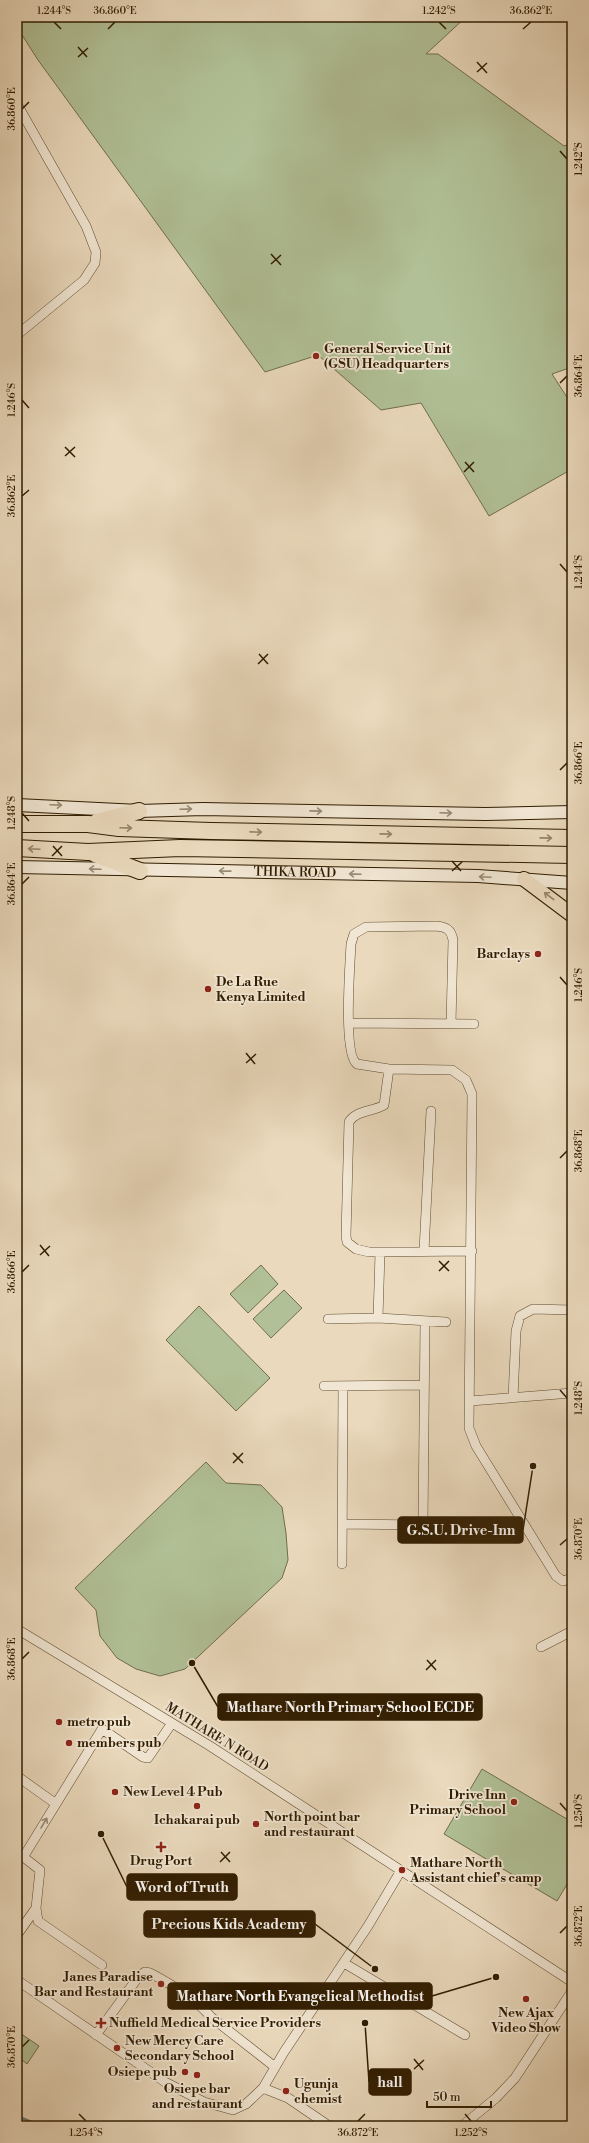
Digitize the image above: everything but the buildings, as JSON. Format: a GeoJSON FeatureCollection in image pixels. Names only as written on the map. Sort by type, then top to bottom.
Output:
{"type":"FeatureCollection","features":[{"type":"Feature","properties":{"kind":"highway"},"geometry":{"type":"LineString","coordinates":[[88,824],[139,811]]}},
{"type":"Feature","properties":{"kind":"highway"},"geometry":{"type":"LineString","coordinates":[[17,824],[88,824],[119,828],[211,831],[572,838]]}},
{"type":"Feature","properties":{"kind":"highway","name":"THIKA ROAD"},"geometry":{"type":"LineString","coordinates":[[17,848],[88,852],[180,848],[572,856]]}},
{"type":"Feature","properties":{"kind":"highway"},"geometry":{"type":"LineString","coordinates":[[88,852],[140,871]]}},
{"type":"Feature","properties":{"kind":"main road"},"geometry":{"type":"LineString","coordinates":[[17,805],[57,805],[139,811],[203,809],[485,814],[572,812]]}},
{"type":"Feature","properties":{"kind":"main road","name":"THIKA ROAD"},"geometry":{"type":"LineString","coordinates":[[17,867],[140,871],[210,870],[524,879],[572,883]]}},
{"type":"Feature","properties":{"kind":"main road"},"geometry":{"type":"LineString","coordinates":[[524,879],[572,915]]}},
{"type":"Feature","properties":{"kind":"street"},"geometry":{"type":"LineString","coordinates":[[17,104],[86,226],[96,252],[95,264],[84,280],[17,335]]}},
{"type":"Feature","properties":{"kind":"street"},"geometry":{"type":"LineString","coordinates":[[451,1024],[452,933],[445,927],[436,926],[366,927],[354,934],[351,944],[348,1023],[350,1050],[354,1062],[357,1064],[388,1069],[452,1070],[462,1076],[470,1086],[472,1094],[472,1251],[469,1428],[476,1446],[556,1576],[563,1581],[571,1582]]}},
{"type":"Feature","properties":{"kind":"street"},"geometry":{"type":"LineString","coordinates":[[348,1023],[474,1024]]}},
{"type":"Feature","properties":{"kind":"street"},"geometry":{"type":"LineString","coordinates":[[388,1069],[384,1105],[355,1115],[349,1122],[347,1242],[356,1249],[380,1253],[472,1251]]}},
{"type":"Feature","properties":{"kind":"street"},"geometry":{"type":"LineString","coordinates":[[424,1251],[431,1111]]}},
{"type":"Feature","properties":{"kind":"street"},"geometry":{"type":"LineString","coordinates":[[378,1318],[380,1253]]}},
{"type":"Feature","properties":{"kind":"street"},"geometry":{"type":"LineString","coordinates":[[513,1398],[516,1331],[520,1316],[533,1309],[572,1310]]}},
{"type":"Feature","properties":{"kind":"street"},"geometry":{"type":"LineString","coordinates":[[328,1319],[378,1318],[425,1322],[446,1322]]}},
{"type":"Feature","properties":{"kind":"street"},"geometry":{"type":"LineString","coordinates":[[423,1525],[423,1385],[425,1322]]}},
{"type":"Feature","properties":{"kind":"street"},"geometry":{"type":"LineString","coordinates":[[324,1386],[423,1385]]}},
{"type":"Feature","properties":{"kind":"street"},"geometry":{"type":"LineString","coordinates":[[342,1564],[343,1386]]}},
{"type":"Feature","properties":{"kind":"street"},"geometry":{"type":"LineString","coordinates":[[470,1402],[572,1393]]}},
{"type":"Feature","properties":{"kind":"street"},"geometry":{"type":"LineString","coordinates":[[343,1524],[487,1526]]}},
{"type":"Feature","properties":{"kind":"street","name":"MATHARE N ROAD"},"geometry":{"type":"LineString","coordinates":[[17,1629],[172,1723],[572,1982]]}},
{"type":"Feature","properties":{"kind":"street"},"geometry":{"type":"LineString","coordinates":[[541,1647],[572,1631]]}},
{"type":"Feature","properties":{"kind":"street"},"geometry":{"type":"LineString","coordinates":[[102,1965],[41,1924],[37,1918],[36,1908],[40,1870],[21,1854],[56,1804],[102,1729],[143,1757],[148,1758],[172,1723]]}},
{"type":"Feature","properties":{"kind":"street"},"geometry":{"type":"LineString","coordinates":[[17,1776],[56,1804]]}},
{"type":"Feature","properties":{"kind":"street"},"geometry":{"type":"LineString","coordinates":[[17,1980],[165,2082],[204,2102],[233,2110],[246,2104],[263,2088],[275,2067],[344,1963],[400,1872]]}},
{"type":"Feature","properties":{"kind":"street"},"geometry":{"type":"LineString","coordinates":[[17,1935],[36,1908]]}},
{"type":"Feature","properties":{"kind":"street"},"geometry":{"type":"LineString","coordinates":[[344,1963],[465,2035]]}},
{"type":"Feature","properties":{"kind":"street"},"geometry":{"type":"LineString","coordinates":[[96,2035],[139,1976],[145,1972],[150,1973],[204,2008],[211,2017],[275,2067]]}},
{"type":"Feature","properties":{"kind":"street"},"geometry":{"type":"LineString","coordinates":[[462,2126],[496,2098],[515,2078],[572,1991]]}},
{"type":"Feature","properties":{"kind":"street"},"geometry":{"type":"LineString","coordinates":[[263,2088],[288,2098],[329,2126]]}},
{"type":"Feature","properties":{"kind":"green space"},"geometry":{"type":"Polygon","coordinates":[[[17,17],[466,17],[426,54],[438,54],[564,146],[572,143],[572,367],[552,374],[572,405],[572,469],[489,516],[421,403],[381,410],[318,355],[265,372],[38,60],[17,27],[17,17]]]}},
{"type":"Feature","properties":{"kind":"green space"},"geometry":{"type":"Polygon","coordinates":[[[261,1265],[278,1284],[248,1313],[230,1294],[261,1265]]]}},
{"type":"Feature","properties":{"kind":"green space"},"geometry":{"type":"Polygon","coordinates":[[[284,1290],[302,1308],[271,1338],[253,1319],[284,1290]]]}},
{"type":"Feature","properties":{"kind":"green space"},"geometry":{"type":"Polygon","coordinates":[[[199,1306],[270,1378],[236,1411],[166,1340],[199,1306]]]}},
{"type":"Feature","properties":{"kind":"green space"},"geometry":{"type":"Polygon","coordinates":[[[206,1462],[226,1483],[261,1485],[282,1507],[288,1560],[282,1578],[185,1669],[160,1676],[136,1669],[117,1658],[100,1636],[96,1610],[75,1588],[206,1462]]]}},
{"type":"Feature","properties":{"kind":"green space"},"geometry":{"type":"Polygon","coordinates":[[[482,1769],[572,1822],[572,1876],[557,1901],[444,1834],[482,1769]]]}},
{"type":"Feature","properties":{"kind":"green space"},"geometry":{"type":"Polygon","coordinates":[[[17,2031],[39,2046],[27,2064],[17,2056],[17,2031]]]}},
{"type":"Feature","properties":{"kind":"waterway"},"geometry":{"type":"LineString","coordinates":[[17,2116],[41,2126]]}},
{"type":"Feature","properties":{"kind":"place","name":"General Service Unit (GSU) Headquarters"},"geometry":{"type":"Point","coordinates":[316,356]}},
{"type":"Feature","properties":{"kind":"place","name":"Barclays"},"geometry":{"type":"Point","coordinates":[538,954]}},
{"type":"Feature","properties":{"kind":"place","name":"De La Rue Kenya Limited"},"geometry":{"type":"Point","coordinates":[208,989]}},
{"type":"Feature","properties":{"kind":"place","name":"G.S.U. Drive-Inn"},"geometry":{"type":"Point","coordinates":[533,1466]}},
{"type":"Feature","properties":{"kind":"place","name":"Mathare North Primary School ECDE"},"geometry":{"type":"Point","coordinates":[192,1663]}},
{"type":"Feature","properties":{"kind":"place","name":"metro pub"},"geometry":{"type":"Point","coordinates":[59,1722]}},
{"type":"Feature","properties":{"kind":"place","name":"members pub"},"geometry":{"type":"Point","coordinates":[69,1743]}},
{"type":"Feature","properties":{"kind":"place","name":"New Level 4 Pub"},"geometry":{"type":"Point","coordinates":[115,1792]}},
{"type":"Feature","properties":{"kind":"place","name":"Drive Inn Primary School"},"geometry":{"type":"Point","coordinates":[514,1802]}},
{"type":"Feature","properties":{"kind":"place","name":"Ichakarai pub"},"geometry":{"type":"Point","coordinates":[197,1806]}},
{"type":"Feature","properties":{"kind":"place","name":"North point bar and restaurant"},"geometry":{"type":"Point","coordinates":[256,1824]}},
{"type":"Feature","properties":{"kind":"place","name":"Word of Truth"},"geometry":{"type":"Point","coordinates":[101,1834]}},
{"type":"Feature","properties":{"kind":"place","name":"Drug Port"},"geometry":{"type":"Point","coordinates":[161,1847]}},
{"type":"Feature","properties":{"kind":"place","name":"Mathare North Assistant chief's camp"},"geometry":{"type":"Point","coordinates":[402,1870]}},
{"type":"Feature","properties":{"kind":"place","name":"Precious Kids Academy"},"geometry":{"type":"Point","coordinates":[375,1969]}},
{"type":"Feature","properties":{"kind":"place","name":"Mathare North Evangelical Methodist"},"geometry":{"type":"Point","coordinates":[496,1977]}},
{"type":"Feature","properties":{"kind":"place","name":"Janes Paradise Bar and Restaurant"},"geometry":{"type":"Point","coordinates":[161,1984]}},
{"type":"Feature","properties":{"kind":"place","name":"New Ajax Video Show"},"geometry":{"type":"Point","coordinates":[526,1999]}},
{"type":"Feature","properties":{"kind":"place","name":"Nuffield Medical Service Providers"},"geometry":{"type":"Point","coordinates":[101,2023]}},
{"type":"Feature","properties":{"kind":"place","name":"hall"},"geometry":{"type":"Point","coordinates":[365,2023]}},
{"type":"Feature","properties":{"kind":"place","name":"New Mercy Care Secondary School"},"geometry":{"type":"Point","coordinates":[117,2048]}},
{"type":"Feature","properties":{"kind":"place","name":"Osiepe pub"},"geometry":{"type":"Point","coordinates":[185,2072]}},
{"type":"Feature","properties":{"kind":"place","name":"Osiepe bar and restaurant"},"geometry":{"type":"Point","coordinates":[197,2075]}},
{"type":"Feature","properties":{"kind":"place","name":"Ugunja chemist"},"geometry":{"type":"Point","coordinates":[286,2091]}}]}
